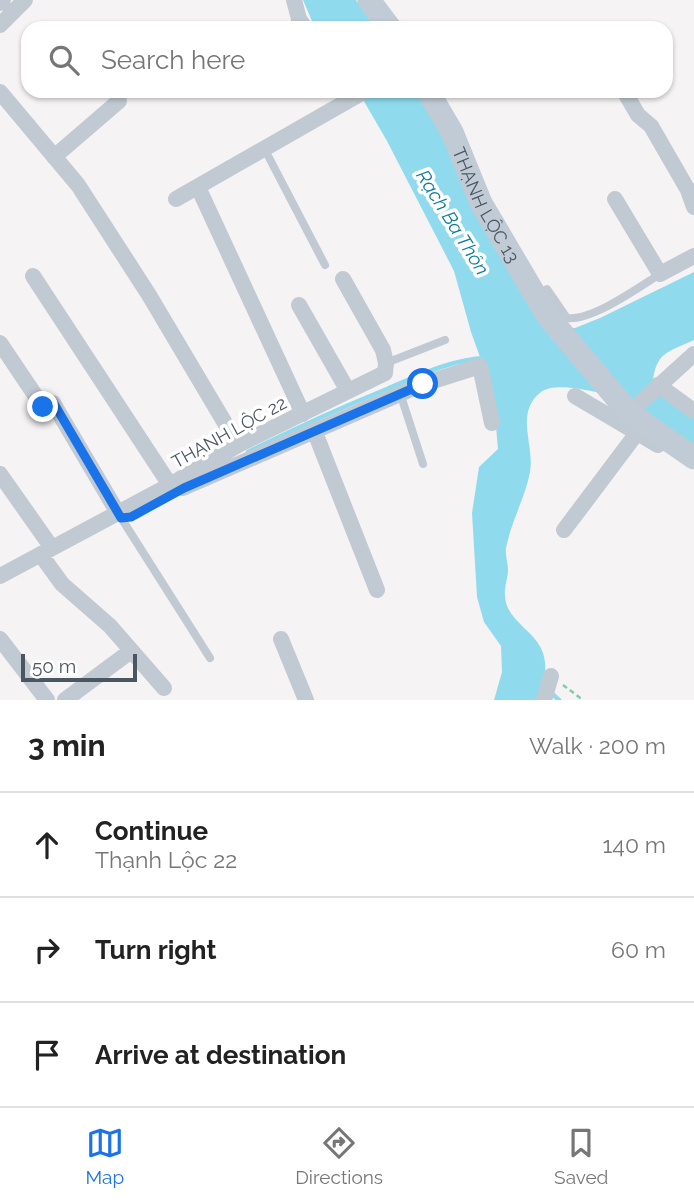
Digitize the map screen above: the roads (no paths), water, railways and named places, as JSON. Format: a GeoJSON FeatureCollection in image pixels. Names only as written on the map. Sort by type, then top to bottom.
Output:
{"type":"FeatureCollection","features":[{"type":"Feature","properties":{"kind":"street"},"geometry":{"type":"LineString","coordinates":[[0,25],[25,0]]}},
{"type":"Feature","properties":{"kind":"street"},"geometry":{"type":"LineString","coordinates":[[294,0],[301,21]]}},
{"type":"Feature","properties":{"kind":"street"},"geometry":{"type":"LineString","coordinates":[[369,0],[385,21]]}},
{"type":"Feature","properties":{"kind":"street"},"geometry":{"type":"LineString","coordinates":[[0,92],[78,185],[142,284],[238,445]]}},
{"type":"Feature","properties":{"kind":"street"},"geometry":{"type":"LineString","coordinates":[[176,199],[348,98]]}},
{"type":"Feature","properties":{"kind":"street","name":"THẠNH LỘC 13"},"geometry":{"type":"LineString","coordinates":[[432,98],[452,132],[481,203],[541,305],[628,416]]}},
{"type":"Feature","properties":{"kind":"street"},"geometry":{"type":"LineString","coordinates":[[628,98],[638,115],[651,126],[688,190],[694,207]]}},
{"type":"Feature","properties":{"kind":"street"},"geometry":{"type":"LineString","coordinates":[[54,157],[119,102]]}},
{"type":"Feature","properties":{"kind":"street"},"geometry":{"type":"LineString","coordinates":[[198,187],[303,414]]}},
{"type":"Feature","properties":{"kind":"street"},"geometry":{"type":"LineString","coordinates":[[615,199],[660,274],[694,256]]}},
{"type":"Feature","properties":{"kind":"street"},"geometry":{"type":"LineString","coordinates":[[33,276],[170,485]]}},
{"type":"Feature","properties":{"kind":"street"},"geometry":{"type":"LineString","coordinates":[[344,279],[383,351],[386,363]]}},
{"type":"Feature","properties":{"kind":"street"},"geometry":{"type":"LineString","coordinates":[[299,305],[348,391]]}},
{"type":"Feature","properties":{"kind":"street"},"geometry":{"type":"LineString","coordinates":[[0,343],[43,407],[53,402],[120,515]]}},
{"type":"Feature","properties":{"kind":"street"},"geometry":{"type":"LineString","coordinates":[[565,530],[628,416],[694,354]]}},
{"type":"Feature","properties":{"kind":"street","name":"THẠNH LỘC 22"},"geometry":{"type":"LineString","coordinates":[[0,576],[120,515],[238,445],[385,373],[386,363]]}},
{"type":"Feature","properties":{"kind":"street","name":"THẠNH LỘC 22"},"geometry":{"type":"LineString","coordinates":[[120,515],[131,517],[184,488],[314,430],[400,393],[480,366],[492,423]]}},
{"type":"Feature","properties":{"kind":"street"},"geometry":{"type":"LineString","coordinates":[[658,385],[694,411]]}},
{"type":"Feature","properties":{"kind":"street"},"geometry":{"type":"LineString","coordinates":[[575,396],[628,416],[694,458]]}},
{"type":"Feature","properties":{"kind":"street"},"geometry":{"type":"LineString","coordinates":[[628,416],[694,464]]}},
{"type":"Feature","properties":{"kind":"street"},"geometry":{"type":"LineString","coordinates":[[314,430],[377,590]]}},
{"type":"Feature","properties":{"kind":"street"},"geometry":{"type":"LineString","coordinates":[[0,474],[62,584],[110,626],[164,688]]}},
{"type":"Feature","properties":{"kind":"street"},"geometry":{"type":"LineString","coordinates":[[0,639],[47,700]]}},
{"type":"Feature","properties":{"kind":"street"},"geometry":{"type":"LineString","coordinates":[[281,639],[306,700]]}},
{"type":"Feature","properties":{"kind":"street"},"geometry":{"type":"LineString","coordinates":[[65,700],[131,651]]}},
{"type":"Feature","properties":{"kind":"street"},"geometry":{"type":"LineString","coordinates":[[544,700],[551,676]]}},
{"type":"Feature","properties":{"kind":"lane"},"geometry":{"type":"LineString","coordinates":[[264,148],[325,265]]}},
{"type":"Feature","properties":{"kind":"lane"},"geometry":{"type":"LineString","coordinates":[[541,305],[547,289],[567,318],[573,319],[605,308],[660,274]]}},
{"type":"Feature","properties":{"kind":"lane"},"geometry":{"type":"LineString","coordinates":[[386,363],[445,340]]}},
{"type":"Feature","properties":{"kind":"lane"},"geometry":{"type":"LineString","coordinates":[[400,393],[423,464]]}},
{"type":"Feature","properties":{"kind":"lane"},"geometry":{"type":"LineString","coordinates":[[120,515],[210,659]]}},
{"type":"Feature","properties":{"kind":"water"},"geometry":{"type":"Polygon","coordinates":[[[303,0],[356,0],[370,21],[312,21],[303,0]]]}},
{"type":"Feature","properties":{"kind":"water","name":"Rạch Ba Thôn"},"geometry":{"type":"Polygon","coordinates":[[[362,98],[420,98],[552,328],[575,328],[694,272],[694,340],[675,348],[659,360],[652,387],[637,399],[630,400],[572,388],[549,388],[533,400],[529,410],[527,430],[530,472],[506,548],[508,570],[505,593],[506,604],[514,618],[541,648],[545,660],[545,674],[541,700],[494,700],[502,672],[501,646],[484,622],[477,597],[472,513],[479,467],[498,449],[493,393],[471,332],[454,271],[362,98]]]}},
{"type":"Feature","properties":{"kind":"water"},"geometry":{"type":"Polygon","coordinates":[[[658,392],[694,417],[694,448],[639,410],[658,392]]]}},
{"type":"Feature","properties":{"kind":"waterway"},"geometry":{"type":"LineString","coordinates":[[248,452],[334,411],[423,374],[461,361],[486,358]]}},
{"type":"Feature","properties":{"kind":"waterway"},"geometry":{"type":"LineString","coordinates":[[550,692],[559,700]]}}]}
